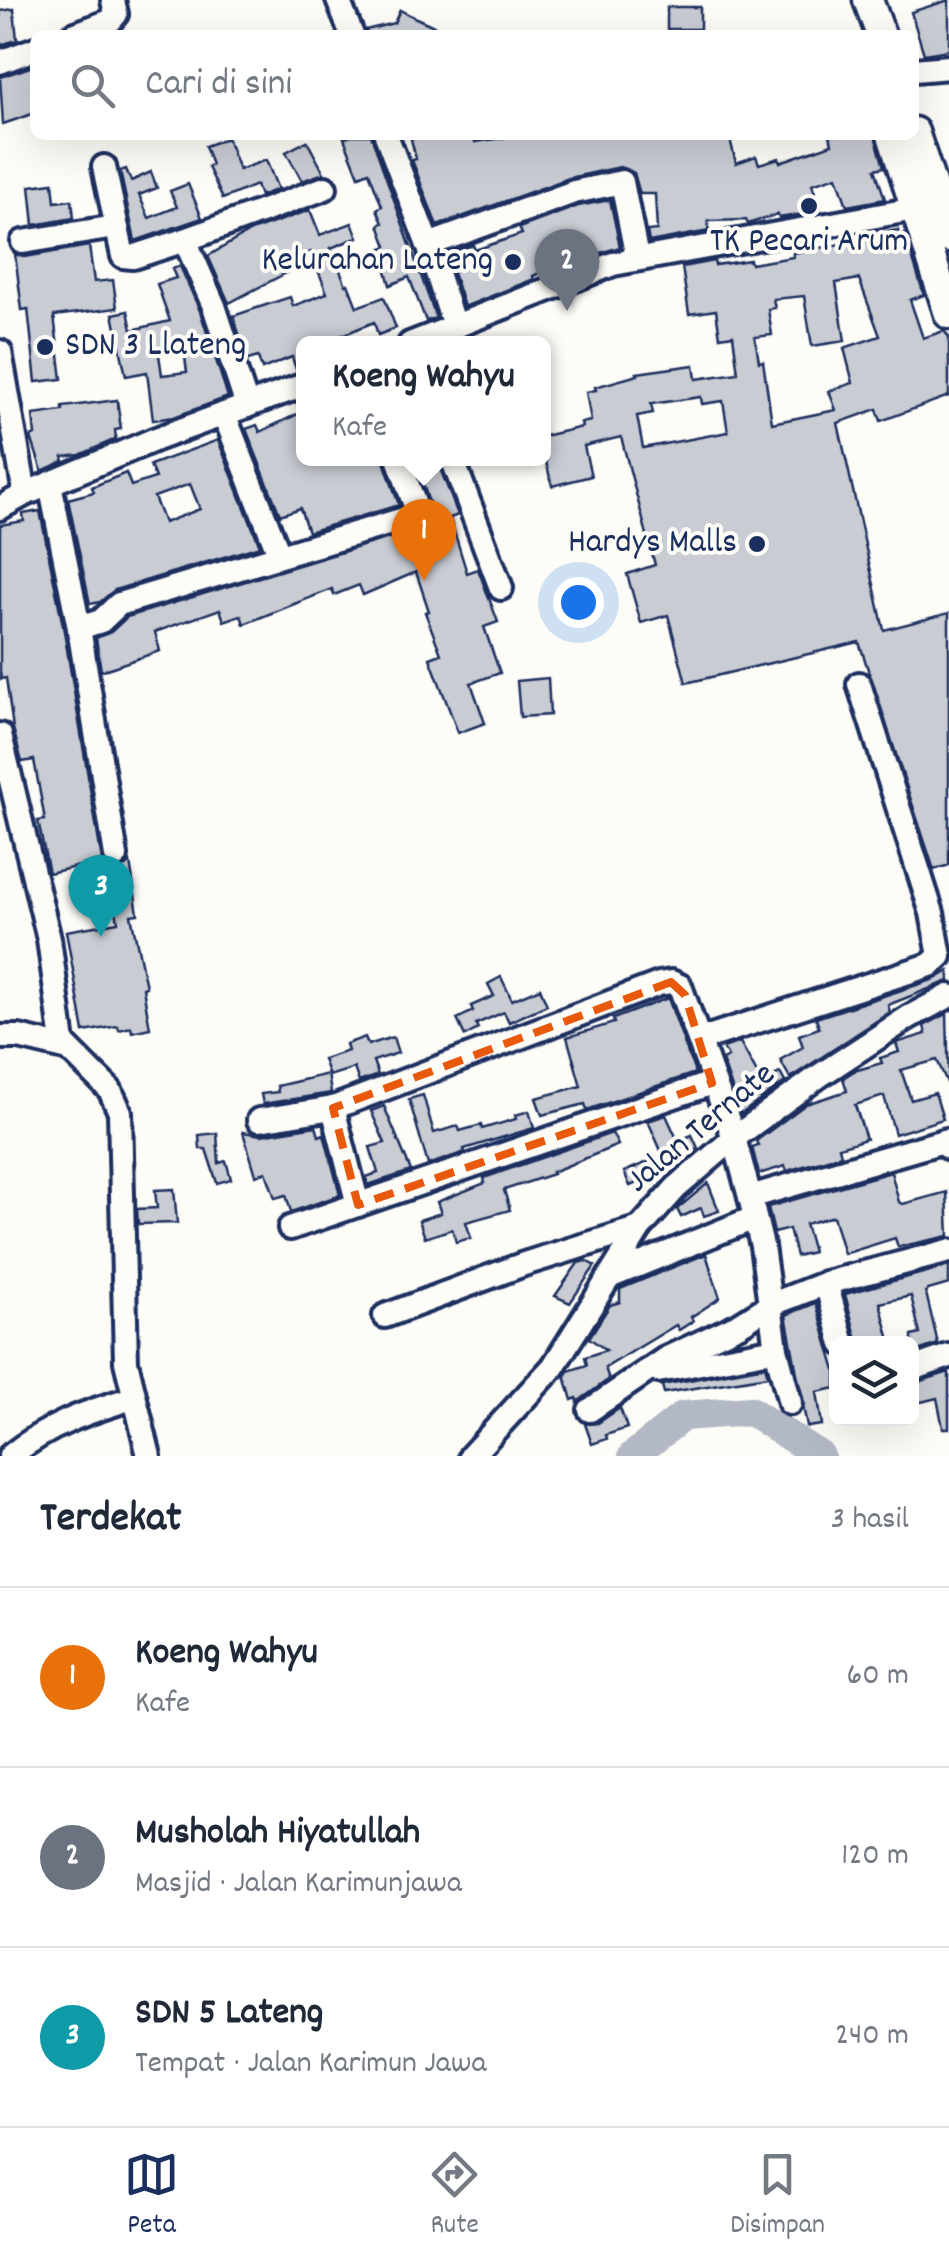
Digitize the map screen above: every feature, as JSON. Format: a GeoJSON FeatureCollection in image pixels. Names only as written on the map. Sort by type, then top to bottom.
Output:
{"type":"FeatureCollection","features":[{"type":"Feature","properties":{"kind":"main road"},"geometry":{"type":"LineString","coordinates":[[849,0],[859,30]]}},
{"type":"Feature","properties":{"kind":"main road"},"geometry":{"type":"LineString","coordinates":[[868,0],[879,30]]}},
{"type":"Feature","properties":{"kind":"main road"},"geometry":{"type":"LineString","coordinates":[[894,140],[949,314]]}},
{"type":"Feature","properties":{"kind":"main road"},"geometry":{"type":"LineString","coordinates":[[917,140],[948,231]]}},
{"type":"Feature","properties":{"kind":"street"},"geometry":{"type":"LineString","coordinates":[[88,30],[110,22],[116,14],[112,0]]}},
{"type":"Feature","properties":{"kind":"street"},"geometry":{"type":"LineString","coordinates":[[338,0],[350,30]]}},
{"type":"Feature","properties":{"kind":"street"},"geometry":{"type":"LineString","coordinates":[[0,62],[30,51]]}},
{"type":"Feature","properties":{"kind":"street"},"geometry":{"type":"LineString","coordinates":[[919,69],[949,66]]}},
{"type":"Feature","properties":{"kind":"street"},"geometry":{"type":"LineString","coordinates":[[395,140],[454,326]]}},
{"type":"Feature","properties":{"kind":"street"},"geometry":{"type":"LineString","coordinates":[[104,167],[120,250],[127,258],[325,188]]}},
{"type":"Feature","properties":{"kind":"street"},"geometry":{"type":"LineString","coordinates":[[428,245],[574,192],[622,182],[637,258]]}},
{"type":"Feature","properties":{"kind":"street"},"geometry":{"type":"LineString","coordinates":[[428,336],[637,258],[914,208]]}},
{"type":"Feature","properties":{"kind":"street"},"geometry":{"type":"LineString","coordinates":[[23,242],[115,227]]}},
{"type":"Feature","properties":{"kind":"street"},"geometry":{"type":"LineString","coordinates":[[186,240],[214,306],[236,410],[278,554]]}},
{"type":"Feature","properties":{"kind":"street"},"geometry":{"type":"LineString","coordinates":[[0,352],[4,396],[26,494]]}},
{"type":"Feature","properties":{"kind":"street"},"geometry":{"type":"LineString","coordinates":[[0,508],[50,484],[296,387]]}},
{"type":"Feature","properties":{"kind":"street"},"geometry":{"type":"LineString","coordinates":[[79,628],[101,621],[119,604],[414,514],[417,511],[401,466]]}},
{"type":"Feature","properties":{"kind":"street"},"geometry":{"type":"LineString","coordinates":[[455,466],[500,588]]}},
{"type":"Feature","properties":{"kind":"street"},"geometry":{"type":"LineString","coordinates":[[50,484],[79,628],[116,856]]}},
{"type":"Feature","properties":{"kind":"street"},"geometry":{"type":"LineString","coordinates":[[699,1040],[930,965],[940,956],[932,913],[858,684]]}},
{"type":"Feature","properties":{"kind":"street"},"geometry":{"type":"LineString","coordinates":[[0,735],[48,940],[57,984],[56,1017],[64,1045],[110,1090],[120,1112],[122,1320],[126,1362],[150,1456]]}},
{"type":"Feature","properties":{"kind":"street"},"geometry":{"type":"LineString","coordinates":[[259,1120],[333,1108],[659,984],[670,982],[680,986],[734,1138],[752,1207],[776,1349],[790,1403]]}},
{"type":"Feature","properties":{"kind":"street","name":"Jalan Ternate"},"geometry":{"type":"LineString","coordinates":[[471,1456],[553,1367],[640,1228],[676,1188],[734,1138],[909,1017],[949,996]]}},
{"type":"Feature","properties":{"kind":"street"},"geometry":{"type":"LineString","coordinates":[[0,1037],[64,1045]]}},
{"type":"Feature","properties":{"kind":"street"},"geometry":{"type":"LineString","coordinates":[[290,1228],[712,1083]]}},
{"type":"Feature","properties":{"kind":"street"},"geometry":{"type":"LineString","coordinates":[[333,1108],[358,1206]]}},
{"type":"Feature","properties":{"kind":"street"},"geometry":{"type":"LineString","coordinates":[[610,1277],[752,1207],[948,1143]]}},
{"type":"Feature","properties":{"kind":"street"},"geometry":{"type":"LineString","coordinates":[[385,1316],[524,1264],[640,1228]]}},
{"type":"Feature","properties":{"kind":"street"},"geometry":{"type":"LineString","coordinates":[[590,1410],[665,1359],[740,1324],[770,1305],[826,1282],[949,1251]]}},
{"type":"Feature","properties":{"kind":"street"},"geometry":{"type":"LineString","coordinates":[[826,1282],[841,1336]]}},
{"type":"Feature","properties":{"kind":"street"},"geometry":{"type":"LineString","coordinates":[[649,1371],[776,1349]]}},
{"type":"Feature","properties":{"kind":"street"},"geometry":{"type":"LineString","coordinates":[[919,1367],[949,1356]]}},
{"type":"Feature","properties":{"kind":"street"},"geometry":{"type":"LineString","coordinates":[[10,1456],[40,1432],[92,1410],[134,1398]]}},
{"type":"Feature","properties":{"kind":"highlighted area"},"geometry":{"type":"Polygon","coordinates":[[[671,982],[685,995],[712,1083],[358,1205],[333,1108],[659,984],[671,982]]]}},
{"type":"Feature","properties":{"kind":"building"},"geometry":{"type":"Polygon","coordinates":[[[949,0],[949,50],[924,54],[911,12],[949,0]]]}},
{"type":"Feature","properties":{"kind":"building"},"geometry":{"type":"Polygon","coordinates":[[[667,7],[700,7],[700,29],[667,29],[667,7]]]}},
{"type":"Feature","properties":{"kind":"building"},"geometry":{"type":"Polygon","coordinates":[[[14,9],[17,40],[0,45],[0,11],[14,9]]]}},
{"type":"Feature","properties":{"kind":"building"},"geometry":{"type":"Polygon","coordinates":[[[400,10],[443,30],[366,30],[394,23],[400,10]]]}},
{"type":"Feature","properties":{"kind":"building"},"geometry":{"type":"Polygon","coordinates":[[[30,67],[30,115],[3,124],[0,77],[30,67]]]}},
{"type":"Feature","properties":{"kind":"building"},"geometry":{"type":"Polygon","coordinates":[[[228,140],[239,170],[266,160],[278,189],[260,196],[256,185],[223,199],[208,167],[212,165],[205,146],[228,140]]]}},
{"type":"Feature","properties":{"kind":"building"},"geometry":{"type":"Polygon","coordinates":[[[345,140],[373,140],[436,318],[426,321],[409,277],[390,285],[380,249],[387,246],[377,209],[382,206],[369,172],[359,176],[345,140]]]}},
{"type":"Feature","properties":{"kind":"building"},"geometry":{"type":"Polygon","coordinates":[[[411,140],[730,140],[736,163],[756,156],[759,164],[779,158],[780,162],[832,144],[831,140],[876,140],[884,167],[875,169],[885,199],[847,206],[837,176],[812,184],[821,211],[779,218],[778,214],[748,224],[746,220],[708,221],[709,231],[649,242],[647,231],[657,230],[655,194],[640,194],[634,173],[620,167],[569,178],[437,226],[412,160],[416,159],[411,140]]]}},
{"type":"Feature","properties":{"kind":"building"},"geometry":{"type":"Polygon","coordinates":[[[307,141],[324,173],[302,181],[286,152],[307,141]]]}},
{"type":"Feature","properties":{"kind":"building"},"geometry":{"type":"Polygon","coordinates":[[[126,169],[131,181],[151,172],[157,188],[139,195],[149,218],[177,207],[170,191],[188,184],[202,218],[135,241],[120,171],[126,169]]]}},
{"type":"Feature","properties":{"kind":"building"},"geometry":{"type":"Polygon","coordinates":[[[53,183],[55,202],[72,200],[74,218],[34,225],[30,186],[53,183]]]}},
{"type":"Feature","properties":{"kind":"building"},"geometry":{"type":"Polygon","coordinates":[[[610,200],[620,247],[551,268],[533,276],[534,279],[464,307],[447,254],[473,245],[475,250],[522,234],[519,228],[578,206],[610,200]]]}},
{"type":"Feature","properties":{"kind":"building"},"geometry":{"type":"Polygon","coordinates":[[[310,210],[320,235],[352,223],[358,237],[331,248],[346,285],[357,307],[384,297],[396,328],[378,335],[374,322],[340,336],[296,336],[296,369],[292,357],[262,369],[258,357],[248,360],[233,316],[290,297],[293,306],[327,293],[311,252],[283,263],[288,272],[229,303],[208,256],[251,231],[310,210]]]}},
{"type":"Feature","properties":{"kind":"building"},"geometry":{"type":"Polygon","coordinates":[[[898,230],[899,235],[905,234],[924,295],[910,300],[923,338],[944,331],[949,337],[949,396],[881,421],[877,409],[838,423],[884,630],[949,613],[949,865],[934,870],[859,642],[686,683],[668,615],[641,623],[627,574],[655,565],[621,437],[584,446],[591,476],[552,486],[547,466],[551,466],[551,434],[591,421],[586,392],[596,390],[595,387],[637,373],[694,365],[696,379],[738,373],[733,335],[720,337],[716,310],[689,314],[682,267],[714,261],[715,265],[750,260],[751,264],[873,238],[873,234],[898,230]],[[859,279],[836,283],[845,341],[812,346],[804,296],[773,299],[775,308],[768,309],[772,335],[755,337],[759,362],[763,361],[772,423],[836,410],[829,391],[853,383],[844,348],[880,336],[859,279]],[[701,397],[651,404],[653,413],[637,416],[643,448],[728,432],[723,401],[702,404],[701,397]]]}},
{"type":"Feature","properties":{"kind":"building"},"geometry":{"type":"Polygon","coordinates":[[[89,246],[94,282],[113,280],[117,308],[54,316],[62,379],[36,382],[28,309],[22,310],[15,254],[25,257],[89,246]]]}},
{"type":"Feature","properties":{"kind":"building"},"geometry":{"type":"Polygon","coordinates":[[[180,266],[200,311],[228,397],[174,417],[153,420],[147,372],[126,376],[113,314],[128,311],[132,330],[170,321],[157,284],[176,278],[172,269],[180,266]],[[183,343],[158,348],[162,375],[187,372],[183,343]]]}},
{"type":"Feature","properties":{"kind":"building"},"geometry":{"type":"Polygon","coordinates":[[[117,400],[121,429],[115,430],[116,439],[80,455],[63,457],[64,461],[42,471],[31,437],[35,435],[33,415],[117,400]]]}},
{"type":"Feature","properties":{"kind":"building"},"geometry":{"type":"Polygon","coordinates":[[[296,415],[296,466],[386,466],[399,505],[308,532],[300,508],[280,515],[246,429],[257,425],[260,432],[296,415]]]}},
{"type":"Feature","properties":{"kind":"building"},"geometry":{"type":"Polygon","coordinates":[[[218,440],[260,546],[115,590],[100,602],[90,604],[68,499],[94,492],[92,487],[126,473],[131,486],[155,478],[150,465],[218,440]],[[190,484],[154,497],[164,523],[200,509],[190,484]]]}},
{"type":"Feature","properties":{"kind":"building"},"geometry":{"type":"Polygon","coordinates":[[[440,468],[458,515],[450,518],[467,573],[478,569],[498,622],[484,627],[500,673],[471,683],[485,723],[458,733],[430,658],[441,654],[425,612],[429,611],[416,572],[363,595],[359,585],[334,595],[332,589],[244,624],[241,615],[224,621],[220,609],[155,632],[160,651],[101,671],[96,638],[111,632],[127,617],[421,528],[432,513],[421,477],[440,468]]]}},
{"type":"Feature","properties":{"kind":"building"},"geometry":{"type":"Polygon","coordinates":[[[40,511],[102,861],[49,873],[38,821],[45,820],[34,760],[22,762],[6,678],[1,679],[0,671],[0,525],[24,521],[23,514],[40,511]]]}},
{"type":"Feature","properties":{"kind":"building"},"geometry":{"type":"Polygon","coordinates":[[[548,678],[550,715],[520,717],[517,681],[548,678]]]}},
{"type":"Feature","properties":{"kind":"building"},"geometry":{"type":"Polygon","coordinates":[[[130,862],[138,914],[131,915],[150,1028],[132,1032],[131,1027],[119,1030],[118,1026],[84,1032],[66,931],[118,922],[109,869],[119,871],[130,862]]]}},
{"type":"Feature","properties":{"kind":"building"},"geometry":{"type":"Polygon","coordinates":[[[949,971],[949,981],[888,1005],[890,1012],[790,1078],[780,1060],[803,1047],[799,1035],[819,1028],[816,1018],[949,971]]]}},
{"type":"Feature","properties":{"kind":"building"},"geometry":{"type":"Polygon","coordinates":[[[501,977],[512,1000],[540,988],[547,1005],[509,1022],[504,1012],[476,1024],[478,1029],[465,1036],[457,1019],[473,1011],[471,1006],[494,996],[488,984],[501,977]]]}},
{"type":"Feature","properties":{"kind":"building"},"geometry":{"type":"Polygon","coordinates":[[[668,998],[695,1073],[587,1110],[585,1104],[542,1115],[536,1098],[581,1086],[567,1037],[614,1023],[613,1019],[668,998]]]}},
{"type":"Feature","properties":{"kind":"building"},"geometry":{"type":"Polygon","coordinates":[[[947,1014],[949,1087],[937,1060],[901,1070],[911,1100],[935,1093],[943,1119],[895,1134],[884,1096],[855,1105],[866,1139],[839,1147],[841,1155],[787,1171],[785,1166],[759,1174],[752,1147],[758,1145],[756,1141],[806,1104],[847,1091],[843,1078],[882,1063],[880,1058],[899,1052],[896,1043],[926,1034],[924,1026],[947,1014]]]}},
{"type":"Feature","properties":{"kind":"building"},"geometry":{"type":"Polygon","coordinates":[[[365,1037],[368,1045],[393,1037],[398,1053],[373,1061],[378,1075],[359,1082],[354,1068],[329,1076],[323,1059],[348,1051],[346,1044],[365,1037]]]}},
{"type":"Feature","properties":{"kind":"building"},"geometry":{"type":"Polygon","coordinates":[[[740,1042],[762,1082],[780,1073],[785,1082],[741,1114],[722,1060],[728,1057],[723,1048],[740,1042]]]}},
{"type":"Feature","properties":{"kind":"building"},"geometry":{"type":"Polygon","coordinates":[[[328,1074],[331,1093],[263,1104],[261,1094],[278,1092],[277,1086],[328,1074]]]}},
{"type":"Feature","properties":{"kind":"building"},"geometry":{"type":"Polygon","coordinates":[[[423,1095],[434,1133],[458,1126],[460,1131],[481,1125],[482,1129],[529,1111],[534,1128],[464,1149],[465,1152],[428,1165],[409,1099],[423,1095]]]}},
{"type":"Feature","properties":{"kind":"building"},"geometry":{"type":"Polygon","coordinates":[[[384,1106],[411,1171],[368,1185],[366,1177],[378,1173],[370,1147],[385,1143],[371,1111],[384,1106]]]}},
{"type":"Feature","properties":{"kind":"building"},"geometry":{"type":"Polygon","coordinates":[[[666,1115],[678,1141],[692,1135],[698,1148],[666,1162],[648,1121],[666,1115]]]}},
{"type":"Feature","properties":{"kind":"building"},"geometry":{"type":"Polygon","coordinates":[[[316,1126],[319,1136],[324,1134],[340,1195],[291,1212],[286,1195],[275,1198],[266,1172],[256,1175],[243,1132],[261,1135],[316,1126]]]}},
{"type":"Feature","properties":{"kind":"building"},"geometry":{"type":"Polygon","coordinates":[[[217,1133],[219,1163],[226,1161],[231,1179],[217,1183],[206,1149],[200,1149],[199,1135],[217,1133]]]}},
{"type":"Feature","properties":{"kind":"building"},"geometry":{"type":"Polygon","coordinates":[[[612,1133],[618,1145],[553,1174],[504,1190],[510,1210],[466,1222],[471,1238],[456,1242],[452,1229],[425,1238],[419,1220],[441,1213],[437,1202],[485,1183],[484,1178],[612,1133]]]}},
{"type":"Feature","properties":{"kind":"building"},"geometry":{"type":"Polygon","coordinates":[[[662,1156],[668,1170],[630,1186],[624,1172],[662,1156]]]}},
{"type":"Feature","properties":{"kind":"building"},"geometry":{"type":"Polygon","coordinates":[[[891,1172],[899,1202],[903,1204],[947,1192],[949,1236],[898,1247],[895,1238],[844,1254],[833,1216],[805,1224],[813,1252],[796,1256],[789,1229],[774,1233],[768,1207],[891,1172]]]}},
{"type":"Feature","properties":{"kind":"building"},"geometry":{"type":"Polygon","coordinates":[[[708,1183],[719,1211],[704,1216],[701,1208],[681,1217],[677,1209],[708,1183]]]}},
{"type":"Feature","properties":{"kind":"building"},"geometry":{"type":"Polygon","coordinates":[[[174,1189],[177,1223],[138,1224],[137,1209],[157,1208],[155,1190],[174,1189]]]}},
{"type":"Feature","properties":{"kind":"building"},"geometry":{"type":"Polygon","coordinates":[[[706,1254],[720,1298],[679,1330],[676,1325],[605,1368],[609,1379],[578,1402],[577,1398],[572,1400],[565,1376],[568,1371],[587,1365],[585,1357],[606,1350],[589,1338],[610,1305],[620,1302],[620,1289],[706,1254]]]}},
{"type":"Feature","properties":{"kind":"building"},"geometry":{"type":"Polygon","coordinates":[[[586,1261],[595,1266],[570,1303],[555,1296],[578,1263],[586,1261]]]}},
{"type":"Feature","properties":{"kind":"building"},"geometry":{"type":"Polygon","coordinates":[[[949,1266],[949,1284],[926,1293],[938,1344],[919,1351],[919,1336],[912,1336],[920,1334],[911,1296],[880,1303],[889,1336],[856,1336],[845,1294],[949,1266]]]}},
{"type":"Feature","properties":{"kind":"building"},"geometry":{"type":"Polygon","coordinates":[[[816,1303],[829,1347],[829,1389],[817,1392],[822,1425],[807,1427],[786,1315],[816,1303]]]}},
{"type":"Feature","properties":{"kind":"building"},"geometry":{"type":"Polygon","coordinates":[[[765,1366],[768,1376],[664,1393],[662,1385],[765,1366]]]}},
{"type":"Feature","properties":{"kind":"building"},"geometry":{"type":"Polygon","coordinates":[[[949,1372],[949,1428],[943,1428],[937,1398],[919,1402],[919,1382],[949,1372]]]}},
{"type":"Feature","properties":{"kind":"building"},"geometry":{"type":"Polygon","coordinates":[[[620,1408],[627,1428],[592,1444],[585,1424],[598,1423],[620,1408]]]}},
{"type":"Feature","properties":{"kind":"waterway"},"geometry":{"type":"LineString","coordinates":[[633,1456],[683,1416],[750,1411],[820,1456]]}},
{"type":"Feature","properties":{"kind":"place","name":"TK Pecari Arum"},"geometry":{"type":"Point","coordinates":[809,206]}},
{"type":"Feature","properties":{"kind":"place","name":"Kelurahan Lateng"},"geometry":{"type":"Point","coordinates":[513,262]}},
{"type":"Feature","properties":{"kind":"place","name":"Musholah Hiyatullah"},"geometry":{"type":"Point","coordinates":[567,311]}},
{"type":"Feature","properties":{"kind":"place","name":"SDN 3 Llateng"},"geometry":{"type":"Point","coordinates":[45,347]}},
{"type":"Feature","properties":{"kind":"place","name":"Hardys Malls"},"geometry":{"type":"Point","coordinates":[757,544]}},
{"type":"Feature","properties":{"kind":"place","name":"Koeng Wahyu"},"geometry":{"type":"Point","coordinates":[424,581]}},
{"type":"Feature","properties":{"kind":"place","name":"SDN 5 Lateng"},"geometry":{"type":"Point","coordinates":[101,937]}}]}
